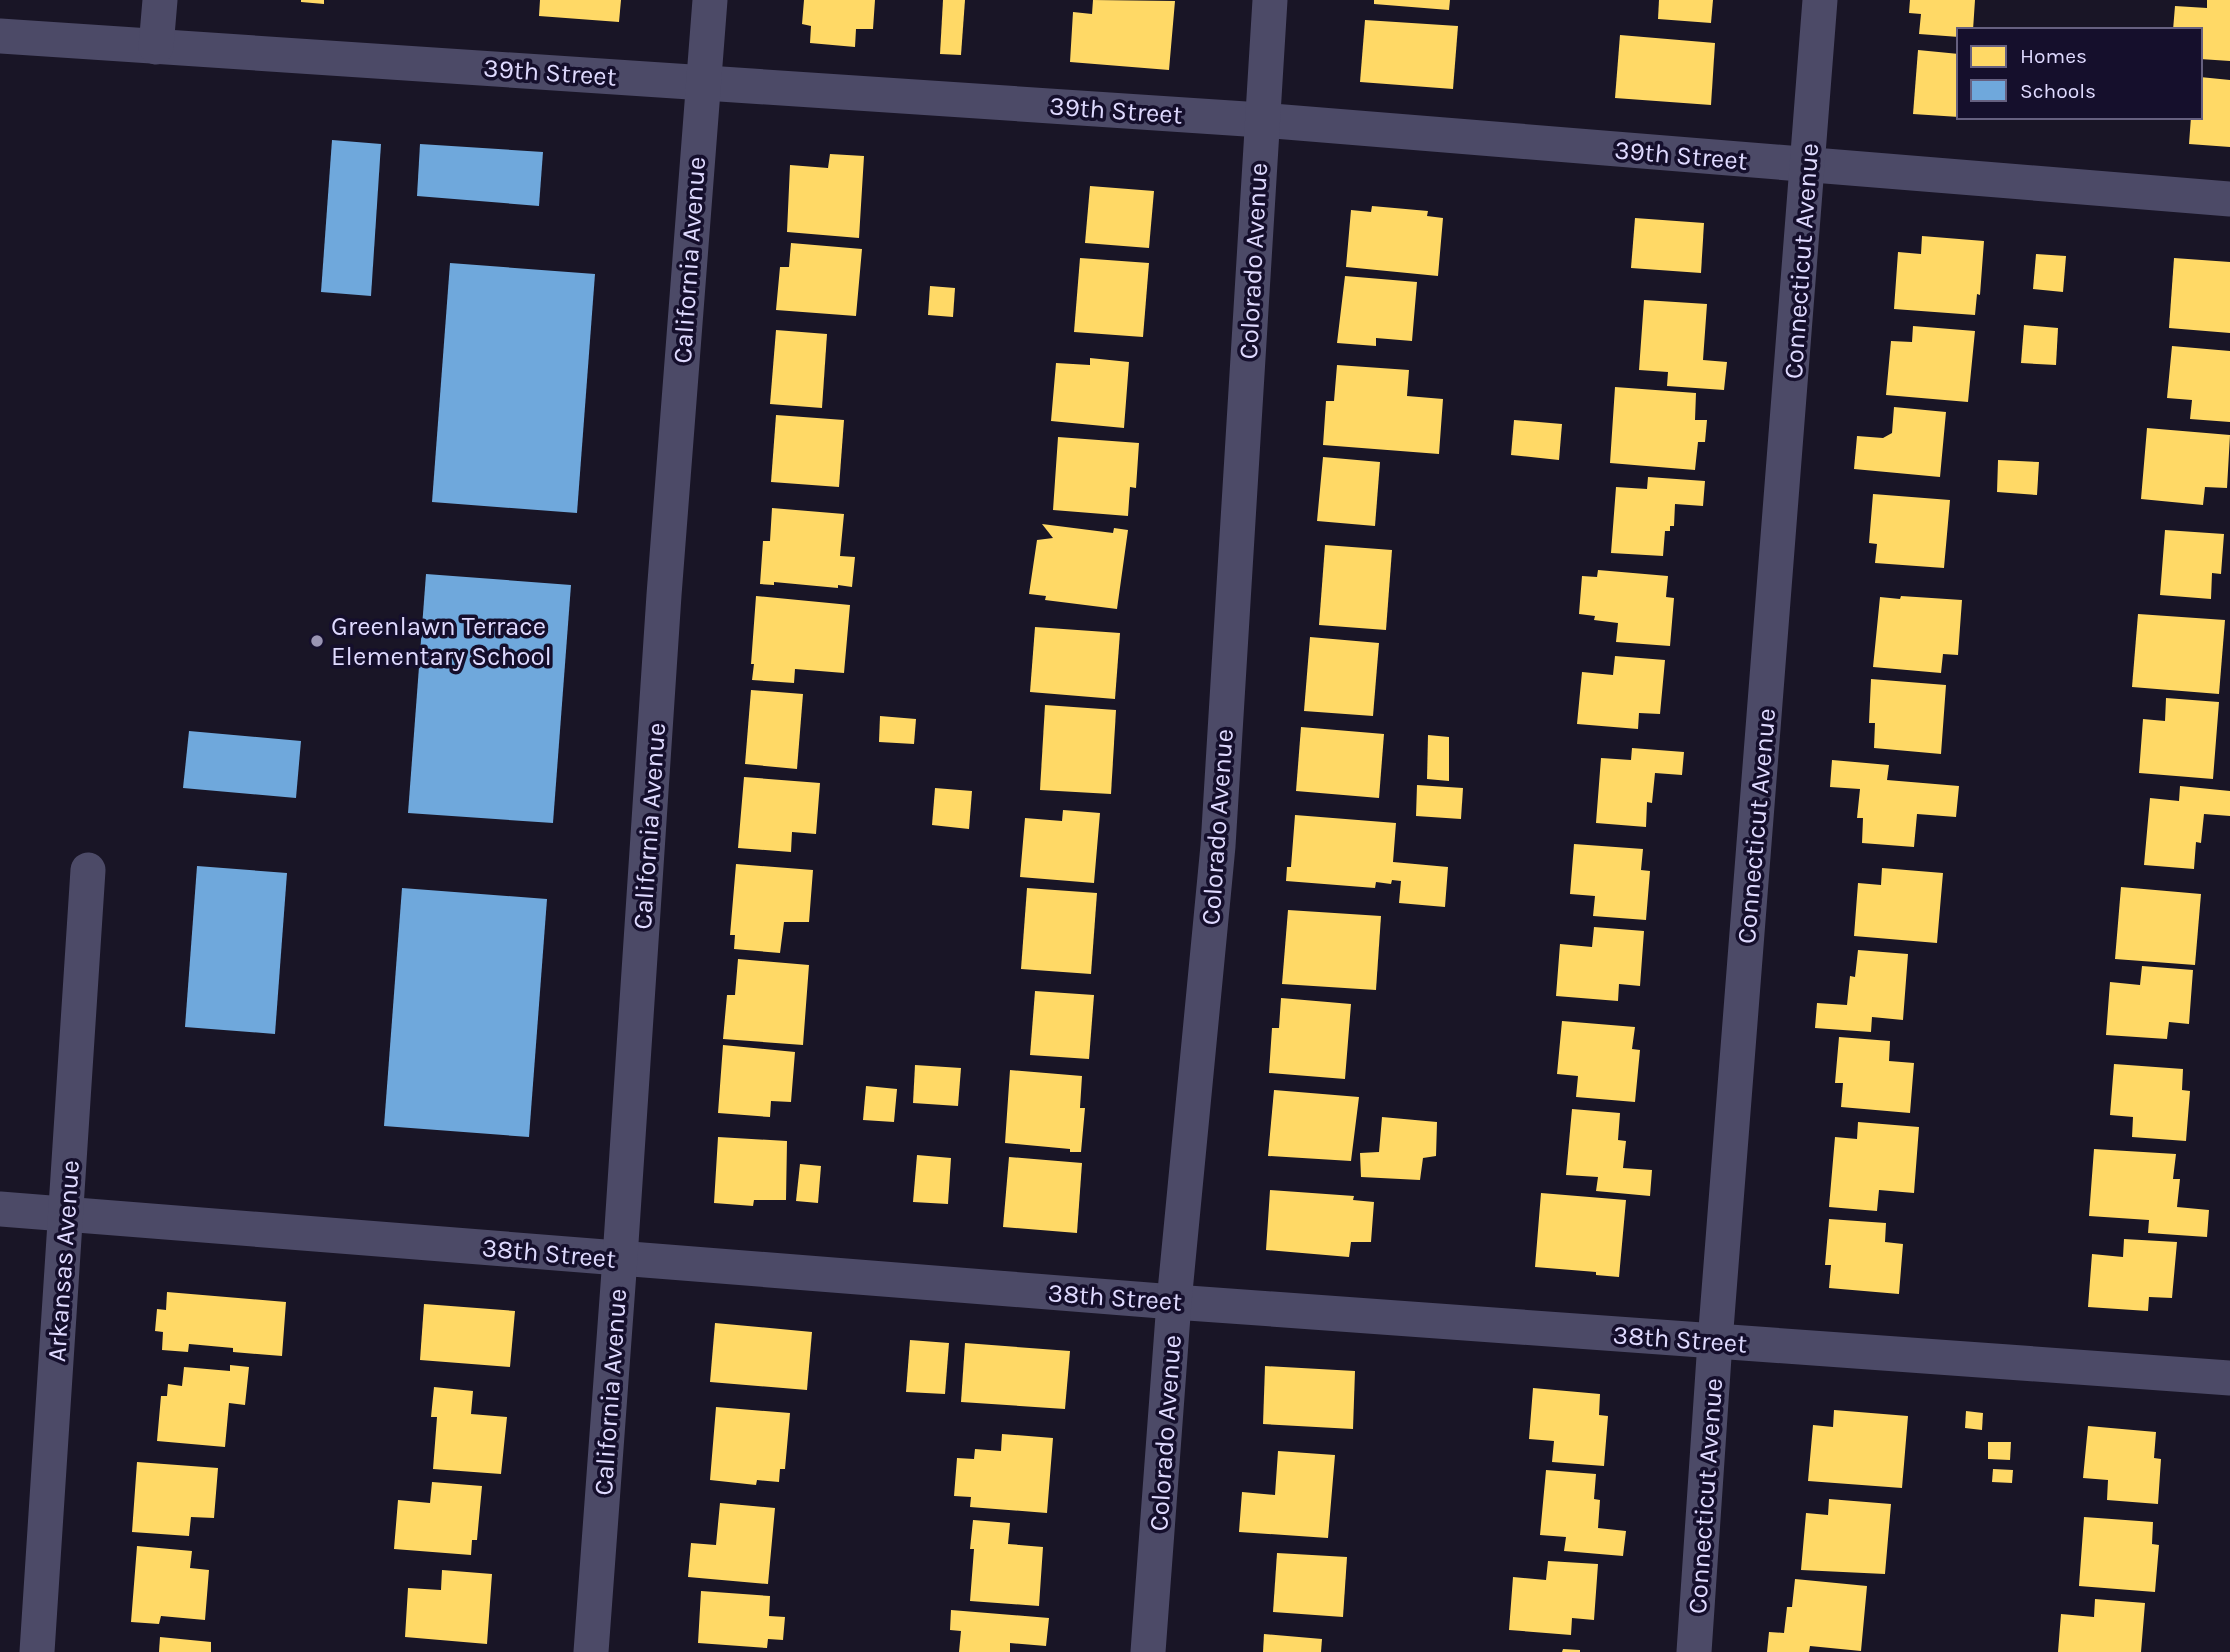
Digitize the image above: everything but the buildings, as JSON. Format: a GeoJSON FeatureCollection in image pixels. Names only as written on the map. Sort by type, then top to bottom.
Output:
{"type":"FeatureCollection","features":[{"type":"Feature","properties":{"kind":"street"},"geometry":{"type":"LineString","coordinates":[[156,47],[160,0]]}},
{"type":"Feature","properties":{"kind":"street","name":"California Avenue"},"geometry":{"type":"LineString","coordinates":[[591,1652],[664,595],[710,0]]}},
{"type":"Feature","properties":{"kind":"street","name":"Colorado Avenue"},"geometry":{"type":"LineString","coordinates":[[1148,1652],[1174,1302],[1218,846],[1270,0]]}},
{"type":"Feature","properties":{"kind":"street","name":"Connecticut Avenue"},"geometry":{"type":"LineString","coordinates":[[1694,1652],[1715,1342],[1820,0]]}},
{"type":"Feature","properties":{"kind":"street","name":"39th Street"},"geometry":{"type":"LineString","coordinates":[[0,36],[1261,120],[2230,199]]}},
{"type":"Feature","properties":{"kind":"street","name":"Arkansas Avenue"},"geometry":{"type":"LineString","coordinates":[[37,1652],[88,870]]}},
{"type":"Feature","properties":{"kind":"street","name":"38th Street"},"geometry":{"type":"LineString","coordinates":[[0,1209],[1174,1302],[2230,1378]]}},
{"type":"Feature","properties":{"kind":"place","name":"Greenlawn Terrace Elementary School"},"geometry":{"type":"Point","coordinates":[317,641]}}]}
